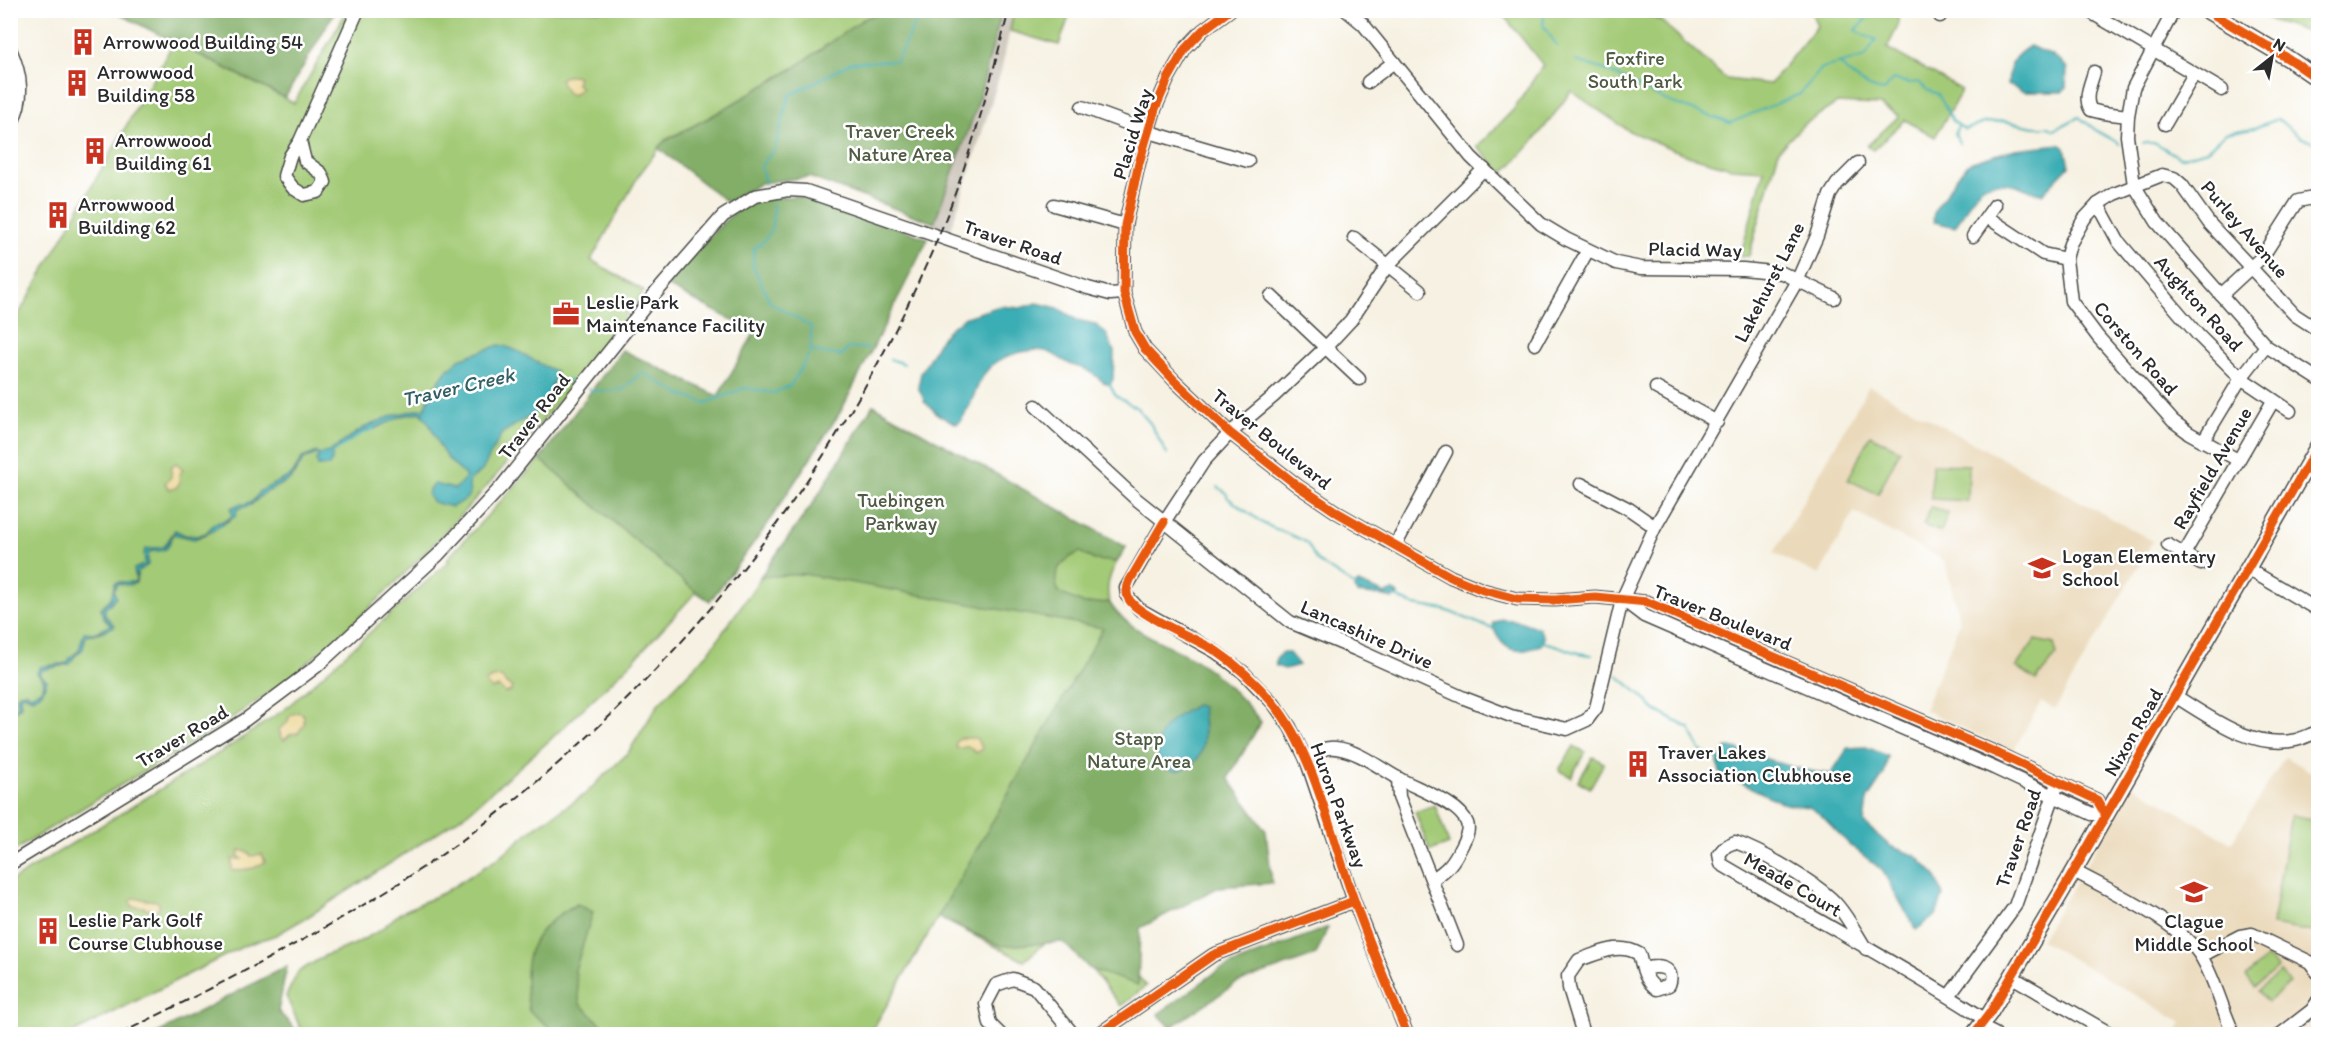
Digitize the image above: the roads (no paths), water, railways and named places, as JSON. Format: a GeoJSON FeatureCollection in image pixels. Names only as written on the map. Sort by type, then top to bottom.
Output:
{"type":"FeatureCollection","features":[{"type":"Feature","properties":{"kind":"main road"},"geometry":{"type":"LineString","coordinates":[[2206,10],[2289,59],[2318,79]]}},
{"type":"Feature","properties":{"kind":"main road","name":"Nixon Road"},"geometry":{"type":"LineString","coordinates":[[1984,1029],[2105,814],[2319,446]]}},
{"type":"Feature","properties":{"kind":"street"},"geometry":{"type":"LineString","coordinates":[[300,141],[358,10]]}},
{"type":"Feature","properties":{"kind":"street","name":"Placid Way"},"geometry":{"type":"LineString","coordinates":[[1124,293],[1125,225],[1147,130],[1168,79],[1185,49],[1203,30],[1230,10]]}},
{"type":"Feature","properties":{"kind":"street","name":"Placid Way"},"geometry":{"type":"LineString","coordinates":[[1346,10],[1363,24],[1466,151],[1541,224],[1616,263],[1641,268],[1767,270],[1798,279],[1834,298]]}},
{"type":"Feature","properties":{"kind":"street"},"geometry":{"type":"LineString","coordinates":[[2087,10],[2222,90]]}},
{"type":"Feature","properties":{"kind":"street"},"geometry":{"type":"LineString","coordinates":[[2174,10],[2133,88],[2127,136],[2134,184],[2157,222],[2266,346],[2319,379]]}},
{"type":"Feature","properties":{"kind":"street"},"geometry":{"type":"LineString","coordinates":[[10,49],[16,63],[21,88],[19,108],[10,126]]}},
{"type":"Feature","properties":{"kind":"street"},"geometry":{"type":"LineString","coordinates":[[1368,82],[1394,62]]}},
{"type":"Feature","properties":{"kind":"street"},"geometry":{"type":"LineString","coordinates":[[2094,72],[2087,95],[2087,102],[2091,110],[2128,116]]}},
{"type":"Feature","properties":{"kind":"street"},"geometry":{"type":"LineString","coordinates":[[2165,124],[2194,74]]}},
{"type":"Feature","properties":{"kind":"street","name":"Placid Way"},"geometry":{"type":"LineString","coordinates":[[1082,107],[1248,161]]}},
{"type":"Feature","properties":{"kind":"street","name":"Lakehurst Lane"},"geometry":{"type":"LineString","coordinates":[[1622,600],[1655,527],[1798,279],[1817,236],[1830,195],[1837,184],[1858,163]]}},
{"type":"Feature","properties":{"kind":"street"},"geometry":{"type":"LineString","coordinates":[[1164,522],[1204,461],[1230,433],[1325,348],[1351,320],[1387,266],[1484,169]]}},
{"type":"Feature","properties":{"kind":"street","name":"Purley Avenue"},"geometry":{"type":"LineString","coordinates":[[2134,184],[2162,175],[2174,178],[2182,185],[2209,223],[2295,315],[2318,329]]}},
{"type":"Feature","properties":{"kind":"street","name":"Corston Road"},"geometry":{"type":"LineString","coordinates":[[2134,184],[2098,204],[2084,219],[2070,244],[2066,259],[2071,301],[2086,323],[2173,421],[2238,460]]}},
{"type":"Feature","properties":{"kind":"street","name":"Traver Road"},"geometry":{"type":"LineString","coordinates":[[10,864],[245,720],[317,666],[438,555],[471,521],[528,455],[654,295],[723,216],[755,196],[806,191],[1088,288],[1110,294],[1124,293]]}},
{"type":"Feature","properties":{"kind":"street"},"geometry":{"type":"LineString","coordinates":[[2221,295],[2263,256],[2298,201],[2319,197]]}},
{"type":"Feature","properties":{"kind":"street","name":"Aughton Road"},"geometry":{"type":"LineString","coordinates":[[2098,204],[2118,241],[2198,335],[2241,378],[2290,411]]}},
{"type":"Feature","properties":{"kind":"street"},"geometry":{"type":"LineString","coordinates":[[1054,205],[1125,225]]}},
{"type":"Feature","properties":{"kind":"street"},"geometry":{"type":"LineString","coordinates":[[1973,236],[1995,206]]}},
{"type":"Feature","properties":{"kind":"street"},"geometry":{"type":"LineString","coordinates":[[1987,217],[2043,254],[2066,259]]}},
{"type":"Feature","properties":{"kind":"street"},"geometry":{"type":"LineString","coordinates":[[1354,238],[1420,291]]}},
{"type":"Feature","properties":{"kind":"street"},"geometry":{"type":"LineString","coordinates":[[1535,344],[1588,250]]}},
{"type":"Feature","properties":{"kind":"street","name":"Traver Boulevard"},"geometry":{"type":"LineString","coordinates":[[1124,293],[1135,332],[1145,349],[1230,433],[1298,486],[1395,546],[1451,577],[1483,590],[1517,599],[1555,600],[1595,597],[1647,602],[1999,754],[2097,800],[2105,814],[2092,814],[2054,795],[1644,615],[1622,600]]}},
{"type":"Feature","properties":{"kind":"street"},"geometry":{"type":"LineString","coordinates":[[1271,296],[1359,379]]}},
{"type":"Feature","properties":{"kind":"street"},"geometry":{"type":"LineString","coordinates":[[2203,441],[2241,378],[2266,346]]}},
{"type":"Feature","properties":{"kind":"street"},"geometry":{"type":"LineString","coordinates":[[1656,388],[1717,422]]}},
{"type":"Feature","properties":{"kind":"street","name":"Rayfield Avenue"},"geometry":{"type":"LineString","coordinates":[[2184,554],[2273,401]]}},
{"type":"Feature","properties":{"kind":"street","name":"Lancashire Drive"},"geometry":{"type":"LineString","coordinates":[[1036,406],[1125,490],[1290,622],[1464,698],[1511,716],[1567,729],[1587,720],[1596,708],[1622,600]]}},
{"type":"Feature","properties":{"kind":"street"},"geometry":{"type":"LineString","coordinates":[[1395,546],[1446,452]]}},
{"type":"Feature","properties":{"kind":"street"},"geometry":{"type":"LineString","coordinates":[[1581,484],[1629,509],[1655,527]]}},
{"type":"Feature","properties":{"kind":"street","name":"Huron Parkway"},"geometry":{"type":"LineString","coordinates":[[1164,522],[1126,588],[1127,596],[1139,609],[1216,652],[1243,672],[1274,704],[1290,727],[1306,759],[1354,901],[1407,1035]]}},
{"type":"Feature","properties":{"kind":"street","name":"Rayfield Avenue"},"geometry":{"type":"LineString","coordinates":[[2168,545],[2201,564]]}},
{"type":"Feature","properties":{"kind":"street"},"geometry":{"type":"LineString","coordinates":[[2248,569],[2319,610]]}},
{"type":"Feature","properties":{"kind":"street"},"geometry":{"type":"LineString","coordinates":[[2175,696],[2252,738],[2270,742],[2296,740],[2319,732]]}},
{"type":"Feature","properties":{"kind":"street"},"geometry":{"type":"LineString","coordinates":[[1306,759],[1319,751],[1333,747],[1366,758],[1398,778],[1449,804],[1462,815],[1468,825],[1467,835],[1454,861],[1446,871],[1432,879]]}},
{"type":"Feature","properties":{"kind":"street"},"geometry":{"type":"LineString","coordinates":[[1398,778],[1399,797],[1457,945]]}},
{"type":"Feature","properties":{"kind":"street","name":"Traver Road"},"geometry":{"type":"LineString","coordinates":[[1949,996],[2015,906],[2059,782]]}},
{"type":"Feature","properties":{"kind":"street","name":"Meade Court"},"geometry":{"type":"LineString","coordinates":[[1866,949],[1837,904],[1816,887],[1748,846],[1735,842],[1726,846],[1719,854],[1721,864],[1866,949],[1949,996],[1984,1029]]}},
{"type":"Feature","properties":{"kind":"street"},"geometry":{"type":"LineString","coordinates":[[2074,871],[2161,920],[2201,956],[2234,1035]]}},
{"type":"Feature","properties":{"kind":"street"},"geometry":{"type":"LineString","coordinates":[[1099,1035],[1213,955],[1354,901]]}},
{"type":"Feature","properties":{"kind":"street"},"geometry":{"type":"LineString","coordinates":[[2201,956],[2240,936],[2252,934],[2310,962],[2319,973]]}},
{"type":"Feature","properties":{"kind":"street"},"geometry":{"type":"LineString","coordinates":[[1584,1035],[1569,988],[1568,976],[1579,960],[1622,947],[1639,954],[1644,969]]}},
{"type":"Feature","properties":{"kind":"street"},"geometry":{"type":"LineString","coordinates":[[2012,977],[2111,1035]]}},
{"type":"Feature","properties":{"kind":"street"},"geometry":{"type":"LineString","coordinates":[[1000,1035],[990,1024],[986,1004],[996,985],[1014,979],[1034,987],[1073,1035]]}},
{"type":"Feature","properties":{"kind":"street"},"geometry":{"type":"LineString","coordinates":[[2281,1035],[2312,1010],[2319,1001]]}},
{"type":"Feature","properties":{"kind":"water"},"geometry":{"type":"Polygon","coordinates":[[[2030,46],[2059,59],[2067,68],[2066,88],[2062,92],[2024,92],[2008,85],[2013,62],[2030,46]]]}},
{"type":"Feature","properties":{"kind":"water"},"geometry":{"type":"Polygon","coordinates":[[[2060,144],[2065,148],[2069,166],[2042,194],[2019,186],[1994,183],[1978,191],[1955,227],[1934,222],[1935,210],[1969,163],[2015,149],[2060,144]]]}},
{"type":"Feature","properties":{"kind":"water"},"geometry":{"type":"Polygon","coordinates":[[[1037,303],[1058,308],[1077,320],[1095,324],[1107,335],[1114,352],[1113,379],[1110,385],[1083,368],[1072,365],[1051,353],[1038,350],[1015,354],[1000,360],[989,368],[980,381],[967,411],[957,424],[940,416],[925,402],[918,387],[921,373],[938,343],[950,328],[966,317],[1000,306],[1020,308],[1037,303]]]}},
{"type":"Feature","properties":{"kind":"water"},"geometry":{"type":"Polygon","coordinates":[[[499,345],[514,349],[556,371],[550,393],[540,410],[502,433],[482,471],[470,480],[470,494],[465,500],[452,507],[433,502],[428,496],[429,489],[435,484],[455,489],[466,477],[443,452],[429,423],[422,415],[423,412],[402,416],[374,429],[364,431],[332,453],[329,466],[318,466],[316,460],[319,456],[317,454],[304,459],[291,479],[263,494],[251,505],[237,509],[236,516],[209,533],[194,539],[173,534],[167,548],[148,553],[148,565],[138,571],[136,583],[118,584],[114,590],[116,597],[105,609],[105,615],[115,626],[100,632],[86,635],[83,649],[70,664],[42,670],[39,674],[47,680],[42,693],[32,698],[23,694],[20,696],[21,706],[12,713],[11,719],[11,713],[18,706],[19,693],[26,692],[31,695],[41,690],[44,681],[37,673],[40,667],[67,663],[79,650],[84,632],[94,633],[111,625],[104,618],[101,608],[111,598],[115,583],[136,581],[134,569],[145,564],[146,549],[164,547],[175,530],[185,535],[197,536],[206,533],[214,524],[229,519],[232,515],[231,508],[254,500],[260,491],[292,475],[302,458],[317,452],[320,454],[329,452],[363,428],[394,415],[425,408],[431,393],[449,367],[451,368],[459,359],[499,345]]]}},
{"type":"Feature","properties":{"kind":"water"},"geometry":{"type":"Polygon","coordinates":[[[1358,583],[1386,594],[1394,591],[1399,595],[1392,599],[1357,593],[1354,589],[1358,583]]]}},
{"type":"Feature","properties":{"kind":"water"},"geometry":{"type":"Polygon","coordinates":[[[1501,619],[1519,621],[1539,628],[1544,638],[1541,645],[1523,650],[1507,647],[1502,643],[1493,627],[1493,623],[1501,619]]]}},
{"type":"Feature","properties":{"kind":"water"},"geometry":{"type":"Polygon","coordinates":[[[1281,653],[1289,653],[1299,665],[1285,669],[1276,666],[1275,661],[1281,653]]]}},
{"type":"Feature","properties":{"kind":"water"},"geometry":{"type":"Polygon","coordinates":[[[1196,705],[1202,707],[1204,739],[1200,755],[1184,769],[1168,769],[1159,760],[1158,747],[1161,734],[1171,721],[1196,705]]]}},
{"type":"Feature","properties":{"kind":"water"},"geometry":{"type":"Polygon","coordinates":[[[1727,747],[1791,767],[1831,774],[1848,748],[1866,747],[1888,756],[1884,774],[1867,800],[1864,823],[1890,846],[1916,856],[1936,876],[1943,896],[1936,915],[1916,930],[1882,870],[1849,844],[1821,815],[1809,807],[1785,804],[1720,773],[1718,762],[1727,747]]]}},
{"type":"Feature","properties":{"kind":"waterway","name":"Traver Creek"},"geometry":{"type":"LineString","coordinates":[[765,184],[761,166],[775,148],[789,96],[852,62],[896,61],[922,10]]}},
{"type":"Feature","properties":{"kind":"waterway"},"geometry":{"type":"LineString","coordinates":[[1545,10],[1543,25],[1557,46]]}},
{"type":"Feature","properties":{"kind":"waterway"},"geometry":{"type":"LineString","coordinates":[[1576,61],[1605,70],[1667,101],[1730,123],[1800,94],[1822,68],[1865,57],[1876,39],[1856,30],[1871,13],[1869,10]]}},
{"type":"Feature","properties":{"kind":"waterway"},"geometry":{"type":"LineString","coordinates":[[1840,64],[1860,82],[1877,90],[1884,91],[1893,79],[1909,83],[1919,82],[1927,90],[1938,94],[1953,121],[1965,130],[1983,123],[2003,121],[2035,127],[2049,127],[2054,130],[2079,117],[2120,144]]}},
{"type":"Feature","properties":{"kind":"waterway"},"geometry":{"type":"LineString","coordinates":[[2143,143],[2156,143],[2180,158],[2207,150],[2225,133],[2254,128],[2278,119],[2300,137],[2318,144]]}},
{"type":"Feature","properties":{"kind":"waterway"},"geometry":{"type":"LineString","coordinates":[[1958,126],[1955,133],[1959,143]]}},
{"type":"Feature","properties":{"kind":"waterway","name":"Traver Creek"},"geometry":{"type":"LineString","coordinates":[[588,388],[593,391],[622,390],[642,372],[681,395],[706,403],[745,388],[774,393],[791,385],[811,351],[811,327],[770,302],[753,266],[754,248],[765,240],[771,230],[773,205]]}},
{"type":"Feature","properties":{"kind":"waterway"},"geometry":{"type":"LineString","coordinates":[[812,351],[841,356],[848,348],[868,348]]}},
{"type":"Feature","properties":{"kind":"waterway"},"geometry":{"type":"LineString","coordinates":[[890,359],[904,364]]}},
{"type":"Feature","properties":{"kind":"waterway","name":"Traver Creek"},"geometry":{"type":"LineString","coordinates":[[551,380],[578,381]]}},
{"type":"Feature","properties":{"kind":"waterway"},"geometry":{"type":"LineString","coordinates":[[1110,385],[1116,396],[1137,408],[1150,423],[1167,454]]}},
{"type":"Feature","properties":{"kind":"waterway","name":"Traver Creek"},"geometry":{"type":"LineString","coordinates":[[330,455],[359,435],[373,429]]}},
{"type":"Feature","properties":{"kind":"waterway"},"geometry":{"type":"LineString","coordinates":[[1218,487],[1226,493],[1228,498],[1264,524],[1307,543],[1317,561],[1357,587]]}},
{"type":"Feature","properties":{"kind":"waterway"},"geometry":{"type":"LineString","coordinates":[[1394,596],[1414,605],[1445,610],[1493,629]]}},
{"type":"Feature","properties":{"kind":"waterway"},"geometry":{"type":"LineString","coordinates":[[1542,642],[1592,655]]}},
{"type":"Feature","properties":{"kind":"waterway"},"geometry":{"type":"LineString","coordinates":[[1617,675],[1655,710],[1690,729],[1700,750],[1706,755]]}},
{"type":"Feature","properties":{"kind":"waterway"},"geometry":{"type":"LineString","coordinates":[[1714,758],[1719,759]]}},
{"type":"Feature","properties":{"kind":"railway"},"geometry":{"type":"LineString","coordinates":[[120,1034],[302,940],[434,860],[476,830],[550,770],[620,706],[685,638],[745,565],[801,489],[852,409],[897,326],[937,240],[959,184],[986,98],[1009,10]]}},
{"type":"Feature","properties":{"kind":"place","name":"Arrowwood Building 54"},"geometry":{"type":"Point","coordinates":[83,42]}},
{"type":"Feature","properties":{"kind":"place","name":"Arrowwood Building 58"},"geometry":{"type":"Point","coordinates":[77,83]}},
{"type":"Feature","properties":{"kind":"place","name":"Arrowwood Building 61"},"geometry":{"type":"Point","coordinates":[95,151]}},
{"type":"Feature","properties":{"kind":"place","name":"Arrowwood Building 62"},"geometry":{"type":"Point","coordinates":[58,215]}},
{"type":"Feature","properties":{"kind":"place","name":"Leslie Park Maintenance Facility"},"geometry":{"type":"Point","coordinates":[566,314]}},
{"type":"Feature","properties":{"kind":"place","name":"Logan Elementary School"},"geometry":{"type":"Point","coordinates":[2042,568]}},
{"type":"Feature","properties":{"kind":"place","name":"Traver Lakes Association Clubhouse"},"geometry":{"type":"Point","coordinates":[1638,764]}},
{"type":"Feature","properties":{"kind":"place","name":"Clague Middle School"},"geometry":{"type":"Point","coordinates":[2194,892]}},
{"type":"Feature","properties":{"kind":"place","name":"Leslie Park Golf Course Clubhouse"},"geometry":{"type":"Point","coordinates":[48,931]}},
{"type":"Feature","properties":{"kind":"park label","name":"Foxfire South Park"},"geometry":{"type":"Point","coordinates":[1635,70]}},
{"type":"Feature","properties":{"kind":"park label","name":"Traver Creek Nature Area"},"geometry":{"type":"Point","coordinates":[900,142]}},
{"type":"Feature","properties":{"kind":"park label","name":"Tuebingen Parkway"},"geometry":{"type":"Point","coordinates":[901,512]}},
{"type":"Feature","properties":{"kind":"park label","name":"Stapp Nature Area"},"geometry":{"type":"Point","coordinates":[1139,750]}}]}
